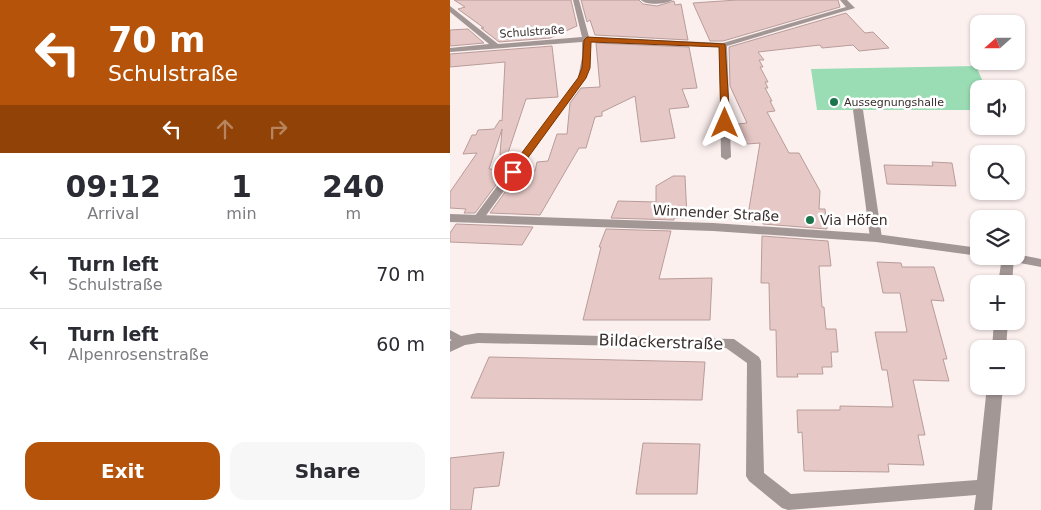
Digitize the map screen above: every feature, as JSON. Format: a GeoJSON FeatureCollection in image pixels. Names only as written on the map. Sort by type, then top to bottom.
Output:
{"type":"FeatureCollection","features":[{"type":"Feature","properties":{"kind":"street"},"geometry":{"type":"LineString","coordinates":[[478,219],[582,78],[586,68],[587,40],[576,0]]}},
{"type":"Feature","properties":{"kind":"street"},"geometry":{"type":"LineString","coordinates":[[644,0],[647,2],[670,0]]}},
{"type":"Feature","properties":{"kind":"street","name":"Schulstraße"},"geometry":{"type":"LineString","coordinates":[[450,50],[587,40],[723,45],[851,8],[843,0]]}},
{"type":"Feature","properties":{"kind":"street"},"geometry":{"type":"LineString","coordinates":[[450,8],[496,46]]}},
{"type":"Feature","properties":{"kind":"street"},"geometry":{"type":"LineString","coordinates":[[723,45],[726,157]]}},
{"type":"Feature","properties":{"kind":"street"},"geometry":{"type":"LineString","coordinates":[[858,110],[876,238]]}},
{"type":"Feature","properties":{"kind":"street","name":"Winnender Straße"},"geometry":{"type":"LineString","coordinates":[[450,218],[713,227],[876,238],[970,251]]}},
{"type":"Feature","properties":{"kind":"street"},"geometry":{"type":"LineString","coordinates":[[1025,260],[1041,264]]}},
{"type":"Feature","properties":{"kind":"street","name":"Bildackerstraße"},"geometry":{"type":"LineString","coordinates":[[454,341],[478,338],[729,343],[754,361],[755,476],[788,502],[985,487]]}},
{"type":"Feature","properties":{"kind":"street"},"geometry":{"type":"LineString","coordinates":[[983,510],[994,395]]}},
{"type":"Feature","properties":{"kind":"green space"},"geometry":{"type":"Polygon","coordinates":[[[970,66],[970,70],[978,70],[982,80],[970,80],[970,110],[817,110],[811,69],[970,66]]]}},
{"type":"Feature","properties":{"kind":"building"},"geometry":{"type":"Polygon","coordinates":[[[454,0],[571,0],[577,26],[550,38],[499,42],[481,28],[484,28],[458,9],[465,7],[454,0]]]}},
{"type":"Feature","properties":{"kind":"building"},"geometry":{"type":"Polygon","coordinates":[[[581,0],[639,0],[643,4],[657,6],[674,1],[675,5],[681,4],[688,40],[595,35],[590,20],[587,22],[581,0]]]}},
{"type":"Feature","properties":{"kind":"building"},"geometry":{"type":"Polygon","coordinates":[[[737,0],[838,0],[840,7],[723,41],[710,41],[693,3],[737,0]]]}},
{"type":"Feature","properties":{"kind":"building"},"geometry":{"type":"Polygon","coordinates":[[[846,13],[865,33],[873,32],[889,48],[859,51],[853,45],[822,48],[820,45],[758,52],[764,60],[759,60],[763,67],[760,67],[768,82],[765,82],[768,88],[765,88],[775,111],[767,112],[789,153],[799,153],[820,191],[819,209],[825,209],[827,229],[747,221],[760,143],[747,144],[738,124],[747,123],[730,86],[729,47],[846,13]]]}},
{"type":"Feature","properties":{"kind":"building"},"geometry":{"type":"Polygon","coordinates":[[[468,29],[484,43],[450,46],[450,30],[468,29]]]}},
{"type":"Feature","properties":{"kind":"building"},"geometry":{"type":"Polygon","coordinates":[[[596,43],[689,47],[697,88],[682,89],[689,107],[669,109],[675,138],[641,142],[635,96],[602,112],[602,116],[595,117],[586,148],[579,148],[540,215],[490,213],[521,170],[535,171],[537,162],[548,161],[557,134],[567,134],[570,103],[581,88],[600,87],[596,43]]]}},
{"type":"Feature","properties":{"kind":"building"},"geometry":{"type":"Polygon","coordinates":[[[552,46],[558,97],[526,99],[507,156],[500,155],[502,129],[489,169],[507,170],[475,213],[464,213],[466,209],[450,208],[450,192],[477,153],[463,154],[472,135],[476,135],[478,130],[494,129],[500,120],[502,121],[505,62],[450,67],[450,54],[552,46]]]}},
{"type":"Feature","properties":{"kind":"building"},"geometry":{"type":"Polygon","coordinates":[[[932,162],[952,163],[956,186],[887,184],[884,165],[933,166],[932,162]]]}},
{"type":"Feature","properties":{"kind":"building"},"geometry":{"type":"Polygon","coordinates":[[[673,176],[685,176],[687,218],[674,218],[674,220],[611,218],[618,201],[656,202],[656,186],[673,176]]]}},
{"type":"Feature","properties":{"kind":"building"},"geometry":{"type":"Polygon","coordinates":[[[456,224],[533,227],[522,245],[450,242],[450,233],[456,224]]]}},
{"type":"Feature","properties":{"kind":"building"},"geometry":{"type":"Polygon","coordinates":[[[606,229],[671,231],[659,279],[712,278],[710,320],[583,320],[601,247],[599,247],[606,229]]]}},
{"type":"Feature","properties":{"kind":"building"},"geometry":{"type":"Polygon","coordinates":[[[762,236],[828,241],[831,266],[819,266],[822,307],[824,307],[826,329],[836,329],[838,352],[831,352],[832,367],[822,367],[823,374],[797,374],[798,377],[777,377],[776,330],[770,330],[769,283],[761,283],[762,236]]]}},
{"type":"Feature","properties":{"kind":"building"},"geometry":{"type":"Polygon","coordinates":[[[877,262],[901,263],[902,267],[934,267],[944,301],[931,300],[947,359],[943,359],[949,381],[913,380],[925,435],[918,435],[924,465],[888,464],[889,472],[804,471],[802,432],[798,433],[797,410],[840,410],[840,406],[893,407],[887,370],[882,370],[875,332],[907,332],[900,293],[883,293],[877,262]]]}},
{"type":"Feature","properties":{"kind":"building"},"geometry":{"type":"Polygon","coordinates":[[[489,357],[705,362],[702,400],[471,398],[489,357]]]}},
{"type":"Feature","properties":{"kind":"building"},"geometry":{"type":"Polygon","coordinates":[[[643,443],[700,444],[697,494],[636,494],[643,443]]]}},
{"type":"Feature","properties":{"kind":"building"},"geometry":{"type":"Polygon","coordinates":[[[504,452],[499,486],[474,488],[471,510],[450,510],[450,458],[504,452]]]}},
{"type":"Feature","properties":{"kind":"place","name":"Aussegnungshalle"},"geometry":{"type":"Point","coordinates":[834,102]}},
{"type":"Feature","properties":{"kind":"place","name":"Via Höfen"},"geometry":{"type":"Point","coordinates":[810,220]}},
{"type":"Feature","properties":{"kind":"route"},"geometry":{"type":"LineString","coordinates":[[513,172],[582,78],[586,68],[587,40],[723,45],[725,123]]}}]}
